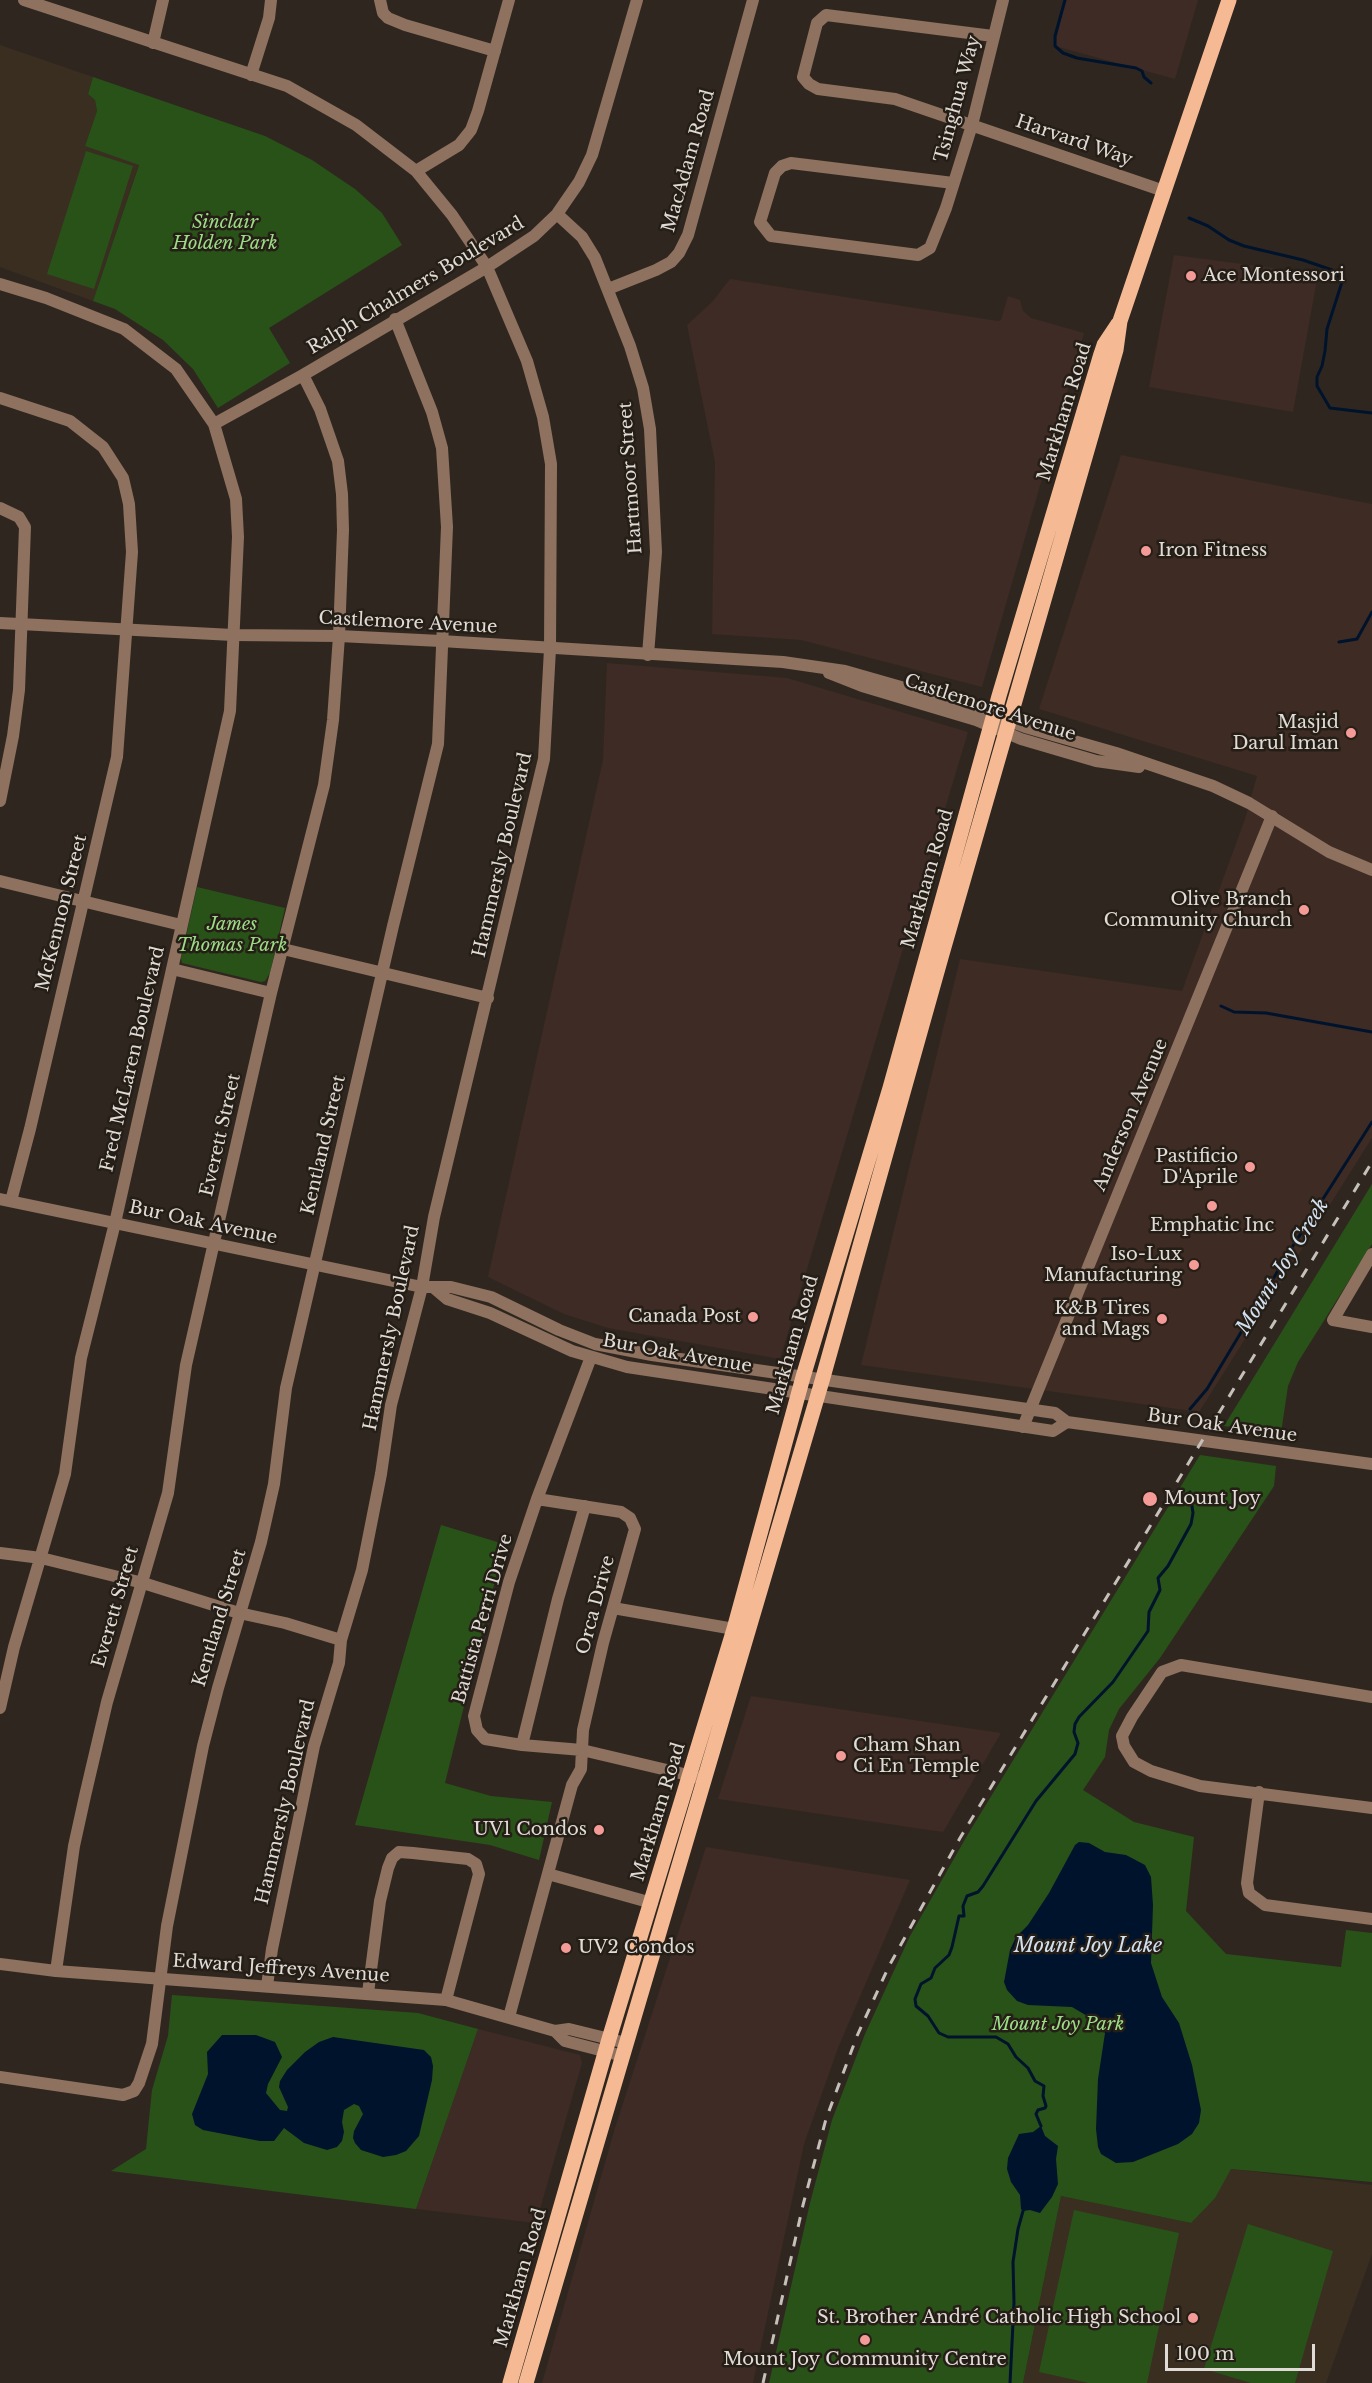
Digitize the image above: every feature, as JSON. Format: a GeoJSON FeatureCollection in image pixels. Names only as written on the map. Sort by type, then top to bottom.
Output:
{"type":"FeatureCollection","features":[{"type":"Feature","properties":{"kind":"main road","name":"Markham Road"},"geometry":{"type":"LineString","coordinates":[[510,2383],[652,1903],[698,1776],[820,1388],[1116,350],[1120,321],[1229,0]]}},
{"type":"Feature","properties":{"kind":"main road","name":"Markham Road"},"geometry":{"type":"LineString","coordinates":[[526,2383],[625,2049],[698,1776],[734,1629],[801,1384],[890,1088],[992,720],[1101,354],[1104,345],[1120,321]]}},
{"type":"Feature","properties":{"kind":"street","name":"Hammersly Boulevard"},"geometry":{"type":"LineString","coordinates":[[24,0],[50,4],[153,43],[287,86],[356,125],[416,171],[452,215],[487,267],[527,361],[543,417],[551,464],[550,649],[544,759],[489,998],[434,1217],[428,1288],[391,1405],[381,1474],[362,1570],[340,1640],[339,1663],[312,1756],[272,1949],[267,1986]]}},
{"type":"Feature","properties":{"kind":"street"},"geometry":{"type":"LineString","coordinates":[[153,43],[164,0]]}},
{"type":"Feature","properties":{"kind":"street"},"geometry":{"type":"LineString","coordinates":[[251,75],[269,18],[271,0]]}},
{"type":"Feature","properties":{"kind":"street"},"geometry":{"type":"LineString","coordinates":[[380,0],[383,13],[388,18],[495,51]]}},
{"type":"Feature","properties":{"kind":"street"},"geometry":{"type":"LineString","coordinates":[[416,171],[459,145],[471,130],[509,0]]}},
{"type":"Feature","properties":{"kind":"street","name":"Ralph Chalmers Boulevard"},"geometry":{"type":"LineString","coordinates":[[214,424],[303,375],[487,267],[534,236],[557,214],[579,182],[592,155],[637,0]]}},
{"type":"Feature","properties":{"kind":"street","name":"MacAdam Road"},"geometry":{"type":"LineString","coordinates":[[608,289],[656,270],[671,262],[679,253],[688,235],[753,0]]}},
{"type":"Feature","properties":{"kind":"street","name":"Tsinghua Way"},"geometry":{"type":"LineString","coordinates":[[953,183],[791,164],[782,166],[775,172],[760,222],[771,236],[918,255],[930,248],[946,208],[972,125],[1003,0]]}},
{"type":"Feature","properties":{"kind":"street","name":"Harvard Way"},"geometry":{"type":"LineString","coordinates":[[993,36],[826,15],[817,23],[802,72],[803,77],[813,87],[895,99],[1164,191]]}},
{"type":"Feature","properties":{"kind":"street","name":"Hartmoor Street"},"geometry":{"type":"LineString","coordinates":[[557,214],[582,237],[594,258],[608,289],[643,388],[650,429],[656,552],[648,655]]}},
{"type":"Feature","properties":{"kind":"street","name":"Fred McLaren Boulevard"},"geometry":{"type":"LineString","coordinates":[[0,284],[46,298],[124,328],[176,369],[214,424],[237,499],[238,537],[230,711],[115,1223],[81,1358],[65,1474],[14,1647],[0,1708]]}},
{"type":"Feature","properties":{"kind":"street","name":"Kentland Street"},"geometry":{"type":"LineString","coordinates":[[0,2077],[123,2094],[134,2091],[140,2083],[152,2044],[167,1926],[203,1746],[261,1542],[274,1484],[286,1388],[438,744],[447,527],[441,448],[432,412],[395,319]]}},
{"type":"Feature","properties":{"kind":"street","name":"Everett Street"},"geometry":{"type":"LineString","coordinates":[[56,1971],[74,1846],[85,1796],[107,1702],[168,1493],[186,1365],[271,993],[324,785],[333,720],[344,530],[338,461],[320,409],[303,375]]}},
{"type":"Feature","properties":{"kind":"street","name":"McKennon Street"},"geometry":{"type":"LineString","coordinates":[[0,398],[70,421],[103,447],[123,478],[129,504],[132,552],[117,757],[30,1129],[5,1200]]}},
{"type":"Feature","properties":{"kind":"street"},"geometry":{"type":"LineString","coordinates":[[0,508],[19,517],[25,527],[19,690],[13,736],[0,801]]}},
{"type":"Feature","properties":{"kind":"street","name":"Castlemore Avenue"},"geometry":{"type":"LineString","coordinates":[[0,623],[233,635],[339,636],[441,641],[783,662],[814,667],[862,686],[992,720],[1008,727],[1116,753],[1159,770],[1219,789],[1272,816],[1329,852],[1372,870]]}},
{"type":"Feature","properties":{"kind":"street","name":"Anderson Avenue"},"geometry":{"type":"LineString","coordinates":[[1023,1426],[1272,816]]}},
{"type":"Feature","properties":{"kind":"street"},"geometry":{"type":"LineString","coordinates":[[0,881],[182,925]]}},
{"type":"Feature","properties":{"kind":"street"},"geometry":{"type":"LineString","coordinates":[[283,949],[489,998]]}},
{"type":"Feature","properties":{"kind":"street"},"geometry":{"type":"LineString","coordinates":[[172,969],[271,993]]}},
{"type":"Feature","properties":{"kind":"street","name":"Bur Oak Avenue"},"geometry":{"type":"LineString","coordinates":[[5,1200],[428,1288],[451,1287],[491,1298],[595,1344],[1053,1431],[1067,1422]]}},
{"type":"Feature","properties":{"kind":"street"},"geometry":{"type":"LineString","coordinates":[[1372,1254],[1333,1320],[1372,1327]]}},
{"type":"Feature","properties":{"kind":"street","name":"Bur Oak Avenue"},"geometry":{"type":"LineString","coordinates":[[428,1288],[447,1299],[490,1312],[572,1351],[627,1367],[801,1384]]}},
{"type":"Feature","properties":{"kind":"street","name":"Battista Perri Drive"},"geometry":{"type":"LineString","coordinates":[[591,1357],[537,1498],[509,1582],[474,1716],[477,1730],[485,1739],[582,1750],[698,1776]]}},
{"type":"Feature","properties":{"kind":"street","name":"Bur Oak Avenue"},"geometry":{"type":"LineString","coordinates":[[820,1388],[1054,1413],[1067,1422],[1372,1464]]}},
{"type":"Feature","properties":{"kind":"street"},"geometry":{"type":"LineString","coordinates":[[522,1745],[585,1506],[537,1498]]}},
{"type":"Feature","properties":{"kind":"street","name":"Orca Drive"},"geometry":{"type":"LineString","coordinates":[[509,2017],[572,1785],[581,1769],[584,1730],[603,1643],[635,1529],[630,1518],[621,1512],[585,1506]]}},
{"type":"Feature","properties":{"kind":"street"},"geometry":{"type":"LineString","coordinates":[[0,1553],[41,1558],[143,1583],[239,1613],[285,1623],[340,1640]]}},
{"type":"Feature","properties":{"kind":"street"},"geometry":{"type":"LineString","coordinates":[[613,1608],[734,1629]]}},
{"type":"Feature","properties":{"kind":"street"},"geometry":{"type":"LineString","coordinates":[[1372,1697],[1181,1665],[1162,1672],[1122,1736],[1124,1746],[1134,1762],[1151,1771],[1200,1786],[1372,1808]]}},
{"type":"Feature","properties":{"kind":"street"},"geometry":{"type":"LineString","coordinates":[[1259,1792],[1247,1883],[1249,1893],[1265,1905],[1372,1919]]}},
{"type":"Feature","properties":{"kind":"street"},"geometry":{"type":"LineString","coordinates":[[368,1993],[380,1901],[388,1868],[392,1858],[399,1852],[413,1853],[468,1859],[476,1864],[479,1874],[446,2000]]}},
{"type":"Feature","properties":{"kind":"street"},"geometry":{"type":"LineString","coordinates":[[548,1874],[652,1903]]}},
{"type":"Feature","properties":{"kind":"street","name":"Edward Jeffreys Avenue"},"geometry":{"type":"LineString","coordinates":[[0,1964],[56,1971],[446,2000],[555,2031],[569,2029],[608,2046],[625,2049]]}},
{"type":"Feature","properties":{"kind":"shaded area"},"geometry":{"type":"Polygon","coordinates":[[[1065,0],[1198,0],[1175,79],[1055,46],[1065,0]]]}},
{"type":"Feature","properties":{"kind":"shaded area"},"geometry":{"type":"Polygon","coordinates":[[[0,45],[93,77],[88,94],[95,100],[97,111],[85,146],[139,164],[93,301],[0,267],[0,45]]]}},
{"type":"Feature","properties":{"kind":"shaded area"},"geometry":{"type":"Polygon","coordinates":[[[1174,255],[1318,274],[1293,412],[1149,387],[1174,255]]]}},
{"type":"Feature","properties":{"kind":"shaded area"},"geometry":{"type":"Polygon","coordinates":[[[730,279],[998,321],[1001,320],[1008,296],[1020,300],[1023,311],[1031,318],[1084,333],[982,687],[801,640],[712,634],[715,462],[687,325],[712,302],[730,279]]]}},
{"type":"Feature","properties":{"kind":"shaded area"},"geometry":{"type":"Polygon","coordinates":[[[1121,455],[1372,504],[1372,1138],[1199,1412],[861,1365],[960,959],[1182,991],[1245,819],[1257,776],[1039,709],[1121,455]]]}},
{"type":"Feature","properties":{"kind":"shaded area"},"geometry":{"type":"Polygon","coordinates":[[[607,663],[787,678],[968,732],[780,1359],[608,1328],[564,1314],[488,1277],[603,760],[607,663]]]}},
{"type":"Feature","properties":{"kind":"shaded area"},"geometry":{"type":"Polygon","coordinates":[[[751,1696],[1001,1733],[943,1832],[718,1799],[751,1696]]]}},
{"type":"Feature","properties":{"kind":"shaded area"},"geometry":{"type":"Polygon","coordinates":[[[706,1847],[910,1880],[838,2048],[804,2144],[753,2383],[542,2383],[615,2128],[706,1847]]]}},
{"type":"Feature","properties":{"kind":"shaded area"},"geometry":{"type":"Polygon","coordinates":[[[478,2029],[580,2055],[582,2063],[536,2223],[416,2209],[478,2029]]]}},
{"type":"Feature","properties":{"kind":"shaded area","name":"St. Brother André Catholic High School"},"geometry":{"type":"Polygon","coordinates":[[[1231,2169],[1372,2185],[1372,2254],[1326,2383],[1023,2383],[1061,2196],[1191,2223],[1231,2169]]]}},
{"type":"Feature","properties":{"kind":"green space","name":"Sinclair Holden Park"},"geometry":{"type":"Polygon","coordinates":[[[93,77],[265,136],[312,160],[355,189],[382,213],[402,245],[269,328],[290,363],[218,408],[193,369],[163,340],[115,309],[93,301],[139,165],[85,146],[97,111],[95,100],[88,94],[93,77]]]}},
{"type":"Feature","properties":{"kind":"green space"},"geometry":{"type":"Polygon","coordinates":[[[86,151],[133,166],[94,289],[47,274],[86,151]]]}},
{"type":"Feature","properties":{"kind":"green space","name":"James Thomas Park"},"geometry":{"type":"Polygon","coordinates":[[[197,887],[285,908],[270,973],[265,981],[261,982],[182,963],[181,958],[197,887]]]}},
{"type":"Feature","properties":{"kind":"green space"},"geometry":{"type":"Polygon","coordinates":[[[1372,1184],[1372,1244],[1298,1362],[1288,1386],[1281,1433],[1224,1426],[1372,1184]]]}},
{"type":"Feature","properties":{"kind":"green space","name":"Mount Joy Park"},"geometry":{"type":"Polygon","coordinates":[[[1200,1455],[1276,1466],[1274,1486],[1160,1658],[1119,1709],[1109,1730],[1105,1757],[1083,1790],[1134,1822],[1194,1837],[1186,1911],[1226,1954],[1341,1967],[1346,1930],[1372,1933],[1372,2182],[1231,2169],[1215,2198],[1191,2223],[1061,2196],[1023,2383],[769,2383],[810,2203],[832,2120],[865,2034],[910,1936],[968,1834],[1200,1455]]]}},
{"type":"Feature","properties":{"kind":"green space"},"geometry":{"type":"Polygon","coordinates":[[[441,1525],[504,1544],[445,1783],[491,1796],[552,1802],[539,1860],[490,1845],[355,1825],[441,1525]]]}},
{"type":"Feature","properties":{"kind":"green space"},"geometry":{"type":"Polygon","coordinates":[[[172,1995],[418,2013],[478,2029],[416,2209],[111,2171],[146,2149],[152,2090],[168,2036],[172,1995]]]}},
{"type":"Feature","properties":{"kind":"green space"},"geometry":{"type":"Polygon","coordinates":[[[1074,2210],[1179,2233],[1147,2383],[1089,2383],[1039,2372],[1074,2210]]]}},
{"type":"Feature","properties":{"kind":"green space"},"geometry":{"type":"Polygon","coordinates":[[[1248,2224],[1333,2251],[1295,2383],[1251,2383],[1204,2369],[1248,2224]]]}},
{"type":"Feature","properties":{"kind":"water","name":"Mount Joy Lake"},"geometry":{"type":"Polygon","coordinates":[[[1079,1842],[1089,1843],[1105,1852],[1126,1855],[1145,1865],[1151,1877],[1153,1905],[1151,1963],[1162,1997],[1179,2023],[1192,2065],[1201,2110],[1199,2123],[1192,2134],[1178,2144],[1133,2162],[1116,2163],[1101,2154],[1098,2147],[1096,2129],[1098,2079],[1105,2033],[1089,2017],[1072,2007],[1028,2005],[1017,2001],[1007,1990],[1004,1982],[1010,1950],[1016,1937],[1028,1925],[1049,1893],[1075,1845],[1079,1842]]]}},
{"type":"Feature","properties":{"kind":"water"},"geometry":{"type":"Polygon","coordinates":[[[222,2035],[256,2035],[275,2042],[282,2057],[268,2084],[266,2093],[280,2110],[287,2111],[288,2107],[279,2087],[280,2081],[287,2070],[305,2052],[319,2042],[333,2037],[424,2050],[431,2057],[433,2066],[419,2136],[406,2151],[396,2155],[383,2157],[361,2150],[353,2138],[363,2114],[359,2106],[354,2104],[344,2110],[342,2141],[337,2147],[327,2150],[304,2143],[284,2128],[274,2141],[260,2141],[203,2130],[195,2125],[192,2114],[208,2074],[207,2052],[222,2035]]]}},
{"type":"Feature","properties":{"kind":"water"},"geometry":{"type":"Polygon","coordinates":[[[1041,2126],[1045,2136],[1058,2146],[1056,2159],[1058,2184],[1040,2213],[1021,2209],[1020,2195],[1011,2182],[1007,2169],[1008,2158],[1019,2134],[1033,2132],[1041,2126]]]}},
{"type":"Feature","properties":{"kind":"waterway","name":"Mount Joy Creek"},"geometry":{"type":"LineString","coordinates":[[1065,0],[1055,36],[1055,46],[1063,53],[1077,58],[1136,68],[1142,71],[1144,77],[1151,83]]}},
{"type":"Feature","properties":{"kind":"waterway","name":"Mount Joy Creek"},"geometry":{"type":"LineString","coordinates":[[1189,218],[1244,246],[1303,260],[1337,274],[1342,282],[1327,329],[1325,351],[1317,377],[1317,386],[1330,408],[1372,413]]}},
{"type":"Feature","properties":{"kind":"waterway","name":"Mount Joy Creek"},"geometry":{"type":"LineString","coordinates":[[1339,642],[1357,639],[1372,612]]}},
{"type":"Feature","properties":{"kind":"waterway","name":"Mount Joy Creek"},"geometry":{"type":"LineString","coordinates":[[1221,1006],[1234,1012],[1266,1013],[1372,1032]]}},
{"type":"Feature","properties":{"kind":"waterway","name":"Mount Joy Creek"},"geometry":{"type":"LineString","coordinates":[[1190,1409],[1207,1389],[1291,1249],[1372,1122]]}},
{"type":"Feature","properties":{"kind":"waterway","name":"Mount Joy Creek"},"geometry":{"type":"LineString","coordinates":[[1041,2126],[1036,2114],[1038,2110],[1046,2106],[1043,2096],[1044,2086],[1035,2081],[1028,2068],[1016,2057],[1008,2044],[996,2037],[948,2037],[939,2033],[928,2016],[916,2006],[915,1999],[921,1984],[931,1978],[935,1968],[949,1955],[959,1916],[964,1916],[963,1906],[967,1896],[978,1892],[983,1886],[1036,1801],[1075,1754],[1078,1743],[1074,1732],[1079,1717],[1113,1682],[1148,1631],[1149,1612],[1160,1590],[1158,1578],[1168,1566],[1191,1524],[1193,1513],[1190,1492]]}},
{"type":"Feature","properties":{"kind":"waterway","name":"Mount Joy Creek"},"geometry":{"type":"LineString","coordinates":[[1010,2383],[1014,2303],[1013,2262],[1023,2211]]}},
{"type":"Feature","properties":{"kind":"railway"},"geometry":{"type":"LineString","coordinates":[[763,2383],[803,2205],[826,2119],[857,2036],[889,1966],[960,1838],[1372,1162]]}},
{"type":"Feature","properties":{"kind":"place","name":"Ace Montessori"},"geometry":{"type":"Point","coordinates":[1191,276]}},
{"type":"Feature","properties":{"kind":"place","name":"Iron Fitness"},"geometry":{"type":"Point","coordinates":[1146,551]}},
{"type":"Feature","properties":{"kind":"place","name":"Masjid Darul Iman"},"geometry":{"type":"Point","coordinates":[1351,733]}},
{"type":"Feature","properties":{"kind":"place","name":"Olive Branch Community Church"},"geometry":{"type":"Point","coordinates":[1304,910]}},
{"type":"Feature","properties":{"kind":"place","name":"Pastificio D'Aprile"},"geometry":{"type":"Point","coordinates":[1250,1167]}},
{"type":"Feature","properties":{"kind":"place","name":"Emphatic Inc"},"geometry":{"type":"Point","coordinates":[1212,1206]}},
{"type":"Feature","properties":{"kind":"place","name":"Iso-Lux Manufacturing"},"geometry":{"type":"Point","coordinates":[1194,1265]}},
{"type":"Feature","properties":{"kind":"place","name":"Canada Post"},"geometry":{"type":"Point","coordinates":[753,1317]}},
{"type":"Feature","properties":{"kind":"place","name":"K&B Tires and Mags"},"geometry":{"type":"Point","coordinates":[1162,1319]}},
{"type":"Feature","properties":{"kind":"place","name":"Mount Joy"},"geometry":{"type":"Point","coordinates":[1150,1499]}},
{"type":"Feature","properties":{"kind":"place","name":"Cham Shan Ci En Temple"},"geometry":{"type":"Point","coordinates":[841,1756]}},
{"type":"Feature","properties":{"kind":"place","name":"UV1 Condos"},"geometry":{"type":"Point","coordinates":[599,1830]}},
{"type":"Feature","properties":{"kind":"place","name":"UV2 Condos"},"geometry":{"type":"Point","coordinates":[566,1948]}},
{"type":"Feature","properties":{"kind":"place","name":"St. Brother André Catholic High School"},"geometry":{"type":"Point","coordinates":[1193,2318]}},
{"type":"Feature","properties":{"kind":"place","name":"Mount Joy Community Centre"},"geometry":{"type":"Point","coordinates":[865,2340]}}]}
